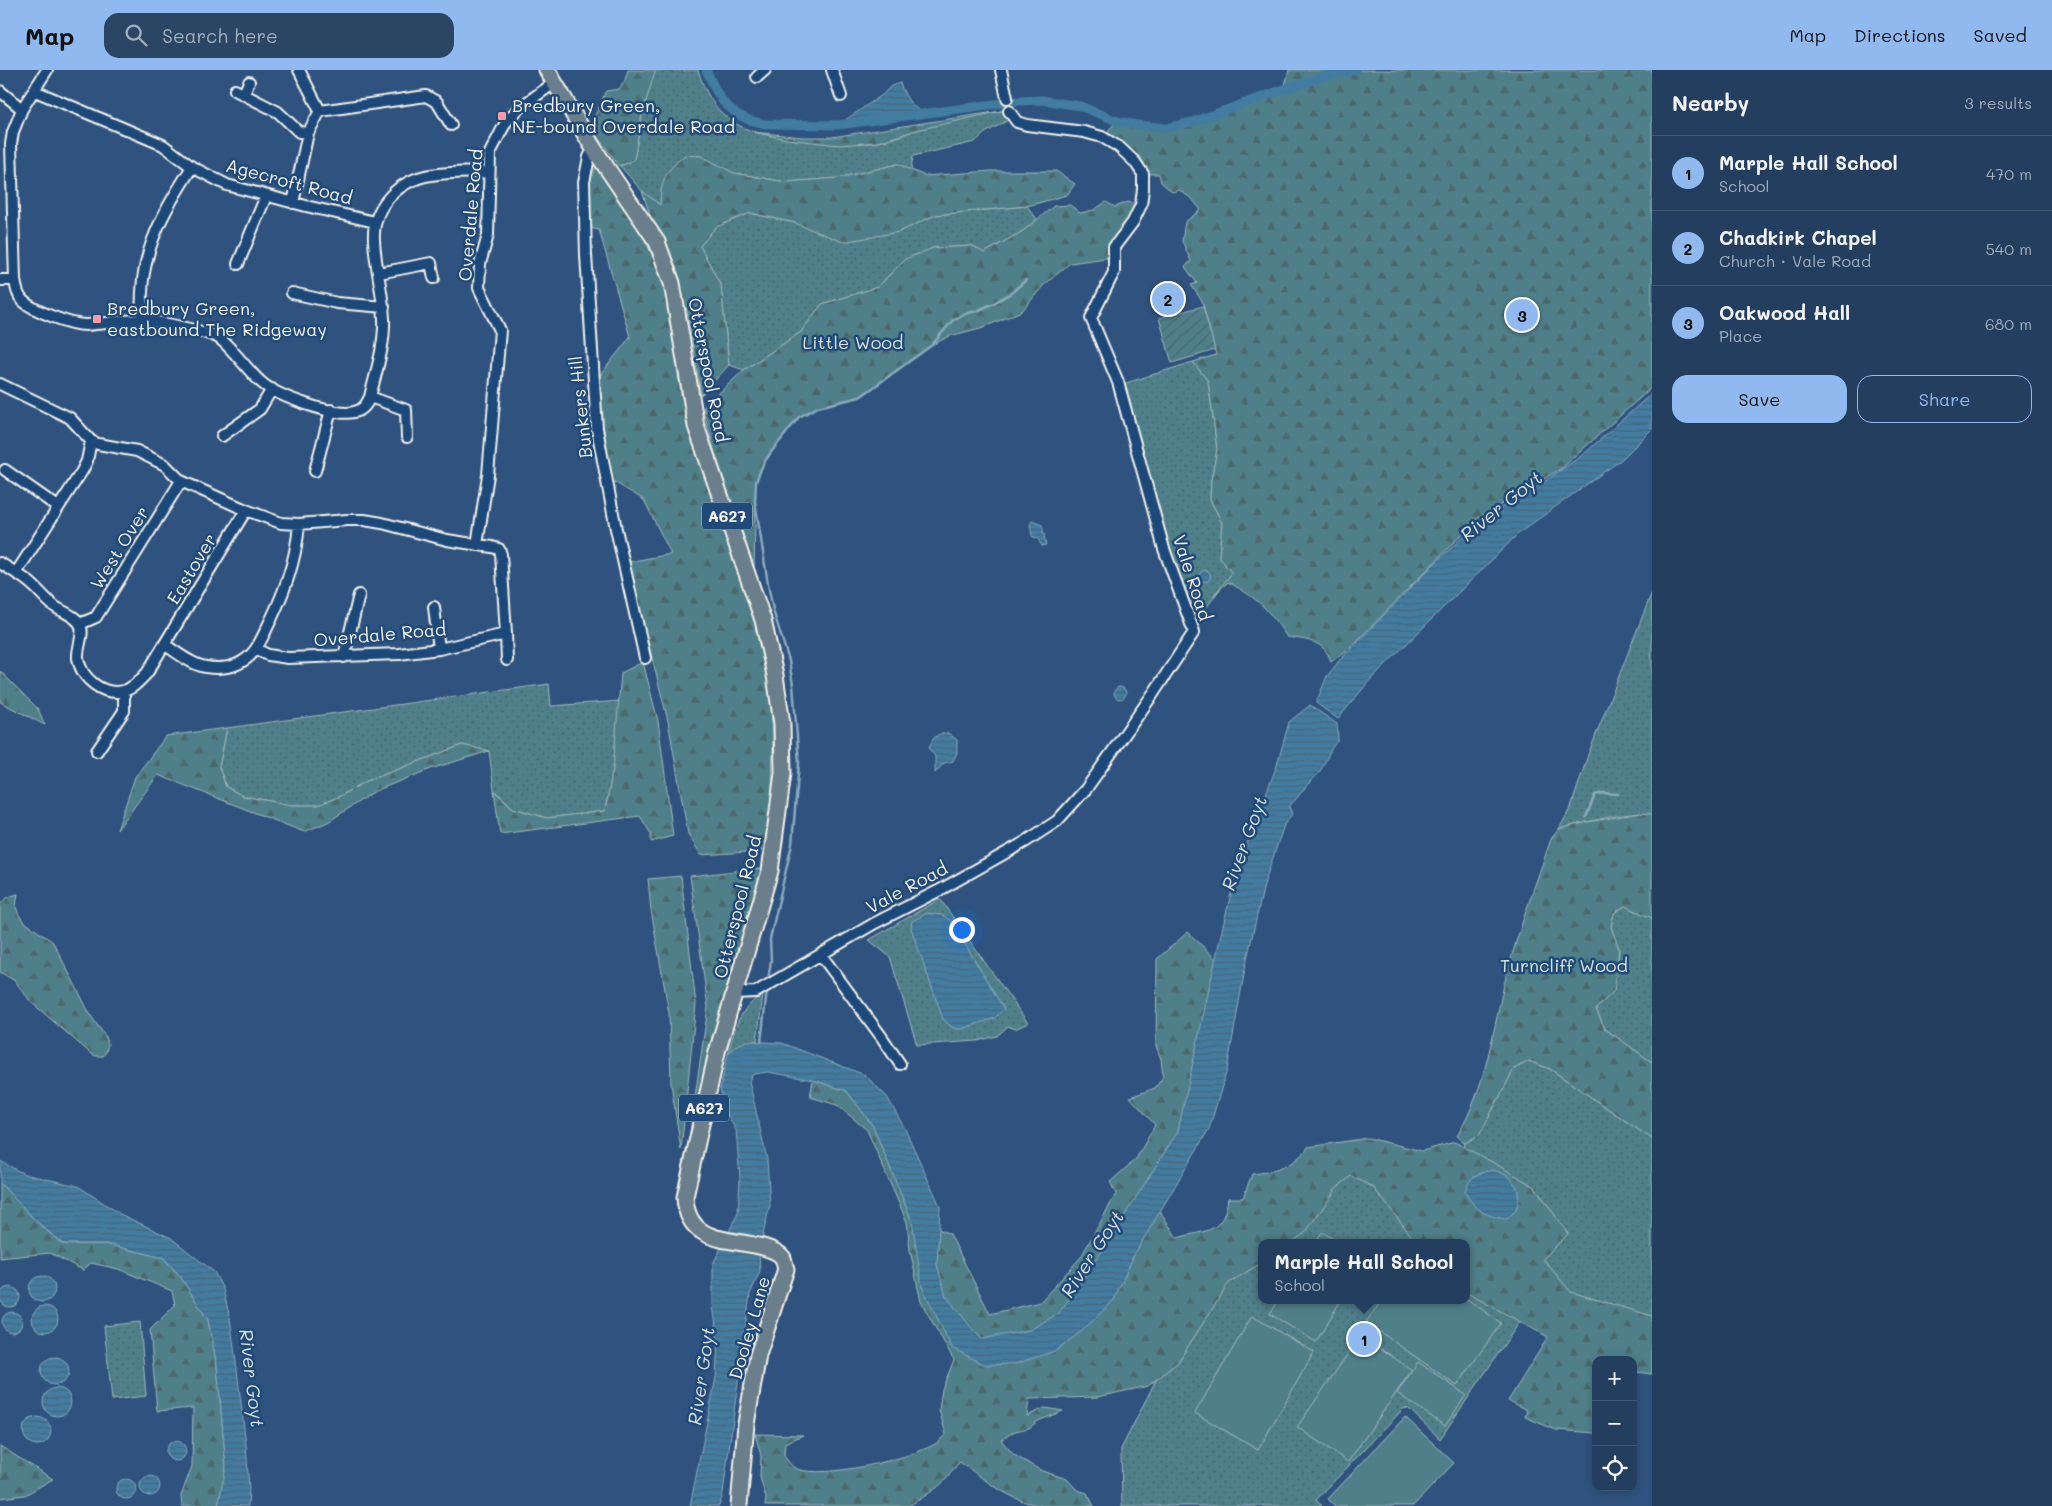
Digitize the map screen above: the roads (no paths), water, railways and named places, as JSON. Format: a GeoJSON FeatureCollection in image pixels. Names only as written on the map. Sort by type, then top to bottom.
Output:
{"type":"FeatureCollection","features":[{"type":"Feature","properties":{"kind":"main road","name":"A627"},"geometry":{"type":"LineString","coordinates":[[551,76],[594,150]]}},
{"type":"Feature","properties":{"kind":"main road","name":"Otterspool Road"},"geometry":{"type":"LineString","coordinates":[[594,150],[656,242],[672,284],[696,426],[763,620],[775,675],[782,724],[783,773],[770,871],[717,1052],[686,1187],[686,1212],[692,1224]]}},
{"type":"Feature","properties":{"kind":"main road","name":"Dooley Lane"},"geometry":{"type":"LineString","coordinates":[[692,1224],[712,1236],[772,1250],[782,1257],[786,1269],[758,1355],[746,1424],[739,1506]]}},
{"type":"Feature","properties":{"kind":"street"},"geometry":{"type":"LineString","coordinates":[[47,70],[22,109],[14,126],[11,144],[15,280],[18,293],[23,301],[38,310],[75,323],[87,325],[141,320],[218,337],[262,383],[299,402],[331,410],[345,413],[354,412],[365,406],[370,397],[384,333],[384,307],[374,241],[375,222],[383,204],[391,195],[415,179],[431,175],[488,172]]}},
{"type":"Feature","properties":{"kind":"street"},"geometry":{"type":"LineString","coordinates":[[299,70],[320,111]]}},
{"type":"Feature","properties":{"kind":"street"},"geometry":{"type":"LineString","coordinates":[[757,77],[765,70]]}},
{"type":"Feature","properties":{"kind":"street"},"geometry":{"type":"LineString","coordinates":[[832,70],[841,96]]}},
{"type":"Feature","properties":{"kind":"street"},"geometry":{"type":"LineString","coordinates":[[1001,70],[1007,98]]}},
{"type":"Feature","properties":{"kind":"street","name":"Overdale Road"},"geometry":{"type":"LineString","coordinates":[[477,545],[488,475],[500,330],[479,288],[480,264],[488,235],[488,172],[490,153],[506,122],[551,76]]}},
{"type":"Feature","properties":{"kind":"street"},"geometry":{"type":"LineString","coordinates":[[249,82],[240,92],[278,112],[299,132],[308,133]]}},
{"type":"Feature","properties":{"kind":"street","name":"Agecroft Road"},"geometry":{"type":"LineString","coordinates":[[35,90],[163,145],[192,167],[227,185],[375,222]]}},
{"type":"Feature","properties":{"kind":"street"},"geometry":{"type":"LineString","coordinates":[[0,91],[22,109]]}},
{"type":"Feature","properties":{"kind":"street"},"geometry":{"type":"LineString","coordinates":[[320,111],[426,96],[437,102],[451,124]]}},
{"type":"Feature","properties":{"kind":"street"},"geometry":{"type":"LineString","coordinates":[[293,203],[308,133],[320,111]]}},
{"type":"Feature","properties":{"kind":"street","name":"Vale Road"},"geometry":{"type":"LineString","coordinates":[[735,992],[756,992],[875,923],[949,885],[1025,842],[1057,821],[1086,789],[1194,632],[1164,549],[1118,382],[1091,318],[1114,272],[1114,247],[1133,222],[1141,204],[1143,174],[1135,162],[1119,147],[1102,137],[1084,132],[1027,125],[1017,122],[1009,111]]}},
{"type":"Feature","properties":{"kind":"street","name":"Bunkers Hill"},"geometry":{"type":"LineString","coordinates":[[594,150],[589,157],[584,182],[586,264],[598,430],[616,529],[645,658]]}},
{"type":"Feature","properties":{"kind":"street"},"geometry":{"type":"LineString","coordinates":[[141,320],[144,274],[150,251],[168,205],[192,167]]}},
{"type":"Feature","properties":{"kind":"street"},"geometry":{"type":"LineString","coordinates":[[238,264],[266,196]]}},
{"type":"Feature","properties":{"kind":"street"},"geometry":{"type":"LineString","coordinates":[[379,273],[431,263],[434,278]]}},
{"type":"Feature","properties":{"kind":"street"},"geometry":{"type":"LineString","coordinates":[[0,280],[15,280]]}},
{"type":"Feature","properties":{"kind":"street"},"geometry":{"type":"LineString","coordinates":[[292,292],[337,303],[384,307]]}},
{"type":"Feature","properties":{"kind":"street"},"geometry":{"type":"LineString","coordinates":[[0,384],[70,418],[91,441],[98,444],[126,448],[154,459],[170,470],[180,481],[281,523],[299,524],[364,520],[447,540],[492,547],[498,550],[502,554],[507,660]]}},
{"type":"Feature","properties":{"kind":"street"},"geometry":{"type":"LineString","coordinates":[[222,436],[260,409],[272,389]]}},
{"type":"Feature","properties":{"kind":"street"},"geometry":{"type":"LineString","coordinates":[[370,397],[406,410],[407,437]]}},
{"type":"Feature","properties":{"kind":"street"},"geometry":{"type":"LineString","coordinates":[[315,470],[331,410]]}},
{"type":"Feature","properties":{"kind":"street"},"geometry":{"type":"LineString","coordinates":[[16,573],[88,461],[91,441]]}},
{"type":"Feature","properties":{"kind":"street"},"geometry":{"type":"LineString","coordinates":[[5,470],[58,507]]}},
{"type":"Feature","properties":{"kind":"street","name":"West Over"},"geometry":{"type":"LineString","coordinates":[[80,624],[96,617],[180,481]]}},
{"type":"Feature","properties":{"kind":"street","name":"Eastover"},"geometry":{"type":"LineString","coordinates":[[165,645],[246,510]]}},
{"type":"Feature","properties":{"kind":"street"},"geometry":{"type":"LineString","coordinates":[[0,563],[29,582],[55,607],[76,619],[80,624],[81,636],[78,656],[82,670],[90,682],[101,689],[113,692],[124,691],[134,686],[147,673],[165,645],[204,667],[220,668],[233,666],[256,650],[286,586],[297,548],[299,524]]}},
{"type":"Feature","properties":{"kind":"street"},"geometry":{"type":"LineString","coordinates":[[344,656],[359,595]]}},
{"type":"Feature","properties":{"kind":"street"},"geometry":{"type":"LineString","coordinates":[[434,606],[439,649]]}},
{"type":"Feature","properties":{"kind":"street","name":"Overdale Road"},"geometry":{"type":"LineString","coordinates":[[256,650],[268,655],[288,658],[399,654],[439,649],[506,634]]}},
{"type":"Feature","properties":{"kind":"street"},"geometry":{"type":"LineString","coordinates":[[97,752],[124,711],[124,691]]}},
{"type":"Feature","properties":{"kind":"street"},"geometry":{"type":"LineString","coordinates":[[821,955],[900,1064]]}},
{"type":"Feature","properties":{"kind":"water"},"geometry":{"type":"Polygon","coordinates":[[[900,83],[909,101],[924,113],[838,125],[882,95],[891,86],[900,83]]]}},
{"type":"Feature","properties":{"kind":"water"},"geometry":{"type":"Polygon","coordinates":[[[1652,393],[1652,429],[1622,459],[1519,533],[1370,680],[1338,719],[1316,703],[1327,676],[1339,661],[1433,565],[1485,516],[1525,495],[1584,454],[1652,393]]]}},
{"type":"Feature","properties":{"kind":"water"},"geometry":{"type":"Polygon","coordinates":[[[1032,521],[1042,525],[1046,545],[1042,546],[1038,539],[1032,536],[1030,524],[1032,521]]]}},
{"type":"Feature","properties":{"kind":"water"},"geometry":{"type":"Polygon","coordinates":[[[1205,570],[1211,576],[1205,582],[1199,576],[1205,570]]]}},
{"type":"Feature","properties":{"kind":"water"},"geometry":{"type":"Polygon","coordinates":[[[1122,687],[1125,688],[1125,698],[1118,699],[1115,698],[1114,691],[1115,688],[1122,687]]]}},
{"type":"Feature","properties":{"kind":"water"},"geometry":{"type":"Polygon","coordinates":[[[1310,705],[1337,724],[1338,740],[1317,775],[1289,806],[1292,814],[1284,825],[1265,881],[1246,963],[1227,1070],[1209,1129],[1134,1255],[1114,1300],[1082,1331],[1055,1351],[1015,1364],[985,1365],[952,1348],[922,1287],[912,1221],[873,1126],[847,1091],[813,1080],[768,1072],[753,1074],[749,1081],[767,1159],[770,1205],[759,1252],[760,1271],[750,1294],[723,1493],[719,1506],[690,1506],[716,1377],[718,1340],[713,1305],[713,1264],[738,1213],[740,1178],[736,1130],[725,1110],[720,1089],[728,1054],[735,1046],[747,1041],[782,1043],[865,1075],[887,1097],[905,1129],[940,1206],[937,1265],[946,1296],[982,1339],[1030,1330],[1059,1313],[1101,1253],[1178,1131],[1236,873],[1277,765],[1289,722],[1310,705]]]}},
{"type":"Feature","properties":{"kind":"water"},"geometry":{"type":"Polygon","coordinates":[[[948,733],[957,740],[957,753],[953,761],[944,763],[935,773],[935,756],[929,749],[930,745],[935,737],[948,733]]]}},
{"type":"Feature","properties":{"kind":"water"},"geometry":{"type":"Polygon","coordinates":[[[927,913],[942,915],[951,921],[1004,1009],[995,1018],[961,1029],[953,1028],[943,1019],[911,928],[912,921],[927,913]]]}},
{"type":"Feature","properties":{"kind":"water"},"geometry":{"type":"Polygon","coordinates":[[[0,1161],[24,1174],[78,1186],[120,1214],[171,1238],[214,1272],[223,1289],[230,1318],[246,1445],[249,1489],[248,1506],[218,1506],[226,1467],[217,1365],[208,1320],[180,1276],[164,1258],[106,1244],[63,1244],[36,1221],[0,1183],[0,1161]]]}},
{"type":"Feature","properties":{"kind":"water"},"geometry":{"type":"Polygon","coordinates":[[[1493,1170],[1509,1176],[1517,1187],[1519,1199],[1516,1210],[1507,1219],[1487,1214],[1477,1208],[1465,1191],[1469,1182],[1475,1176],[1493,1170]]]}},
{"type":"Feature","properties":{"kind":"water"},"geometry":{"type":"Polygon","coordinates":[[[42,1276],[51,1280],[55,1289],[51,1298],[42,1302],[33,1298],[29,1289],[33,1280],[42,1276]]]}},
{"type":"Feature","properties":{"kind":"water"},"geometry":{"type":"Polygon","coordinates":[[[10,1287],[17,1290],[20,1297],[17,1304],[10,1307],[3,1304],[0,1297],[3,1290],[10,1287]]]}},
{"type":"Feature","properties":{"kind":"water"},"geometry":{"type":"Polygon","coordinates":[[[45,1306],[54,1310],[58,1319],[54,1328],[45,1332],[36,1328],[32,1319],[36,1310],[45,1306]]]}},
{"type":"Feature","properties":{"kind":"water"},"geometry":{"type":"Polygon","coordinates":[[[12,1312],[19,1315],[22,1322],[19,1329],[12,1332],[5,1329],[2,1322],[5,1315],[12,1312]]]}},
{"type":"Feature","properties":{"kind":"water"},"geometry":{"type":"Polygon","coordinates":[[[55,1357],[65,1361],[69,1371],[65,1381],[55,1385],[45,1381],[41,1371],[45,1361],[55,1357]]]}},
{"type":"Feature","properties":{"kind":"water"},"geometry":{"type":"Polygon","coordinates":[[[57,1388],[67,1392],[71,1402],[67,1412],[57,1416],[47,1412],[43,1402],[47,1392],[57,1388]]]}},
{"type":"Feature","properties":{"kind":"water"},"geometry":{"type":"Polygon","coordinates":[[[37,1417],[47,1421],[51,1431],[47,1441],[37,1445],[27,1441],[23,1431],[27,1421],[37,1417]]]}},
{"type":"Feature","properties":{"kind":"water"},"geometry":{"type":"Polygon","coordinates":[[[176,1441],[183,1444],[186,1451],[183,1458],[176,1461],[169,1458],[166,1451],[169,1444],[176,1441]]]}},
{"type":"Feature","properties":{"kind":"water"},"geometry":{"type":"Polygon","coordinates":[[[150,1476],[157,1479],[160,1486],[157,1493],[150,1496],[143,1493],[140,1486],[143,1479],[150,1476]]]}},
{"type":"Feature","properties":{"kind":"water"},"geometry":{"type":"Polygon","coordinates":[[[126,1479],[133,1482],[136,1489],[133,1496],[126,1499],[119,1496],[116,1489],[119,1482],[126,1479]]]}},
{"type":"Feature","properties":{"kind":"waterway"},"geometry":{"type":"LineString","coordinates":[[706,70],[724,103],[737,114],[749,120],[765,124],[838,125],[1018,101],[1042,100],[1080,106],[1117,121],[1166,128],[1195,121],[1329,75],[1355,70]]}},
{"type":"Feature","properties":{"kind":"waterway"},"geometry":{"type":"LineString","coordinates":[[768,981],[771,960],[770,939],[792,844],[799,763],[793,685],[789,661],[773,610],[768,584],[755,501],[756,482],[763,464],[799,417],[818,407],[860,397],[932,345],[952,321],[963,314],[977,311],[992,304],[1011,293],[1026,280]]}},
{"type":"Feature","properties":{"kind":"waterway"},"geometry":{"type":"LineString","coordinates":[[1586,817],[1595,795],[1603,793],[1618,794]]}},
{"type":"Feature","properties":{"kind":"waterway"},"geometry":{"type":"LineString","coordinates":[[761,1042],[767,989]]}},
{"type":"Feature","properties":{"kind":"place","name":"Bredbury Green, NE-bound Overdale Road"},"geometry":{"type":"Point","coordinates":[502,116]}},
{"type":"Feature","properties":{"kind":"place","name":"Chadkirk Chapel"},"geometry":{"type":"Point","coordinates":[1168,299]}},
{"type":"Feature","properties":{"kind":"place","name":"Oakwood Hall"},"geometry":{"type":"Point","coordinates":[1522,315]}},
{"type":"Feature","properties":{"kind":"place","name":"Bredbury Green, eastbound The Ridgeway"},"geometry":{"type":"Point","coordinates":[97,319]}},
{"type":"Feature","properties":{"kind":"place","name":"Marple Hall School"},"geometry":{"type":"Point","coordinates":[1364,1339]}},
{"type":"Feature","properties":{"kind":"park label","name":"Little Wood"},"geometry":{"type":"Point","coordinates":[853,343]}},
{"type":"Feature","properties":{"kind":"park label","name":"Turncliff Wood"},"geometry":{"type":"Point","coordinates":[1564,966]}},
{"type":"Feature","properties":{"kind":"water label","name":"River Goyt"},"geometry":{"type":"Point","coordinates":[1501,506]}},
{"type":"Feature","properties":{"kind":"water label","name":"River Goyt"},"geometry":{"type":"Point","coordinates":[1244,843]}},
{"type":"Feature","properties":{"kind":"water label","name":"River Goyt"},"geometry":{"type":"Point","coordinates":[1092,1254]}},
{"type":"Feature","properties":{"kind":"water label","name":"River Goyt"},"geometry":{"type":"Point","coordinates":[701,1376]}},
{"type":"Feature","properties":{"kind":"water label","name":"River Goyt"},"geometry":{"type":"Point","coordinates":[252,1378]}}]}
